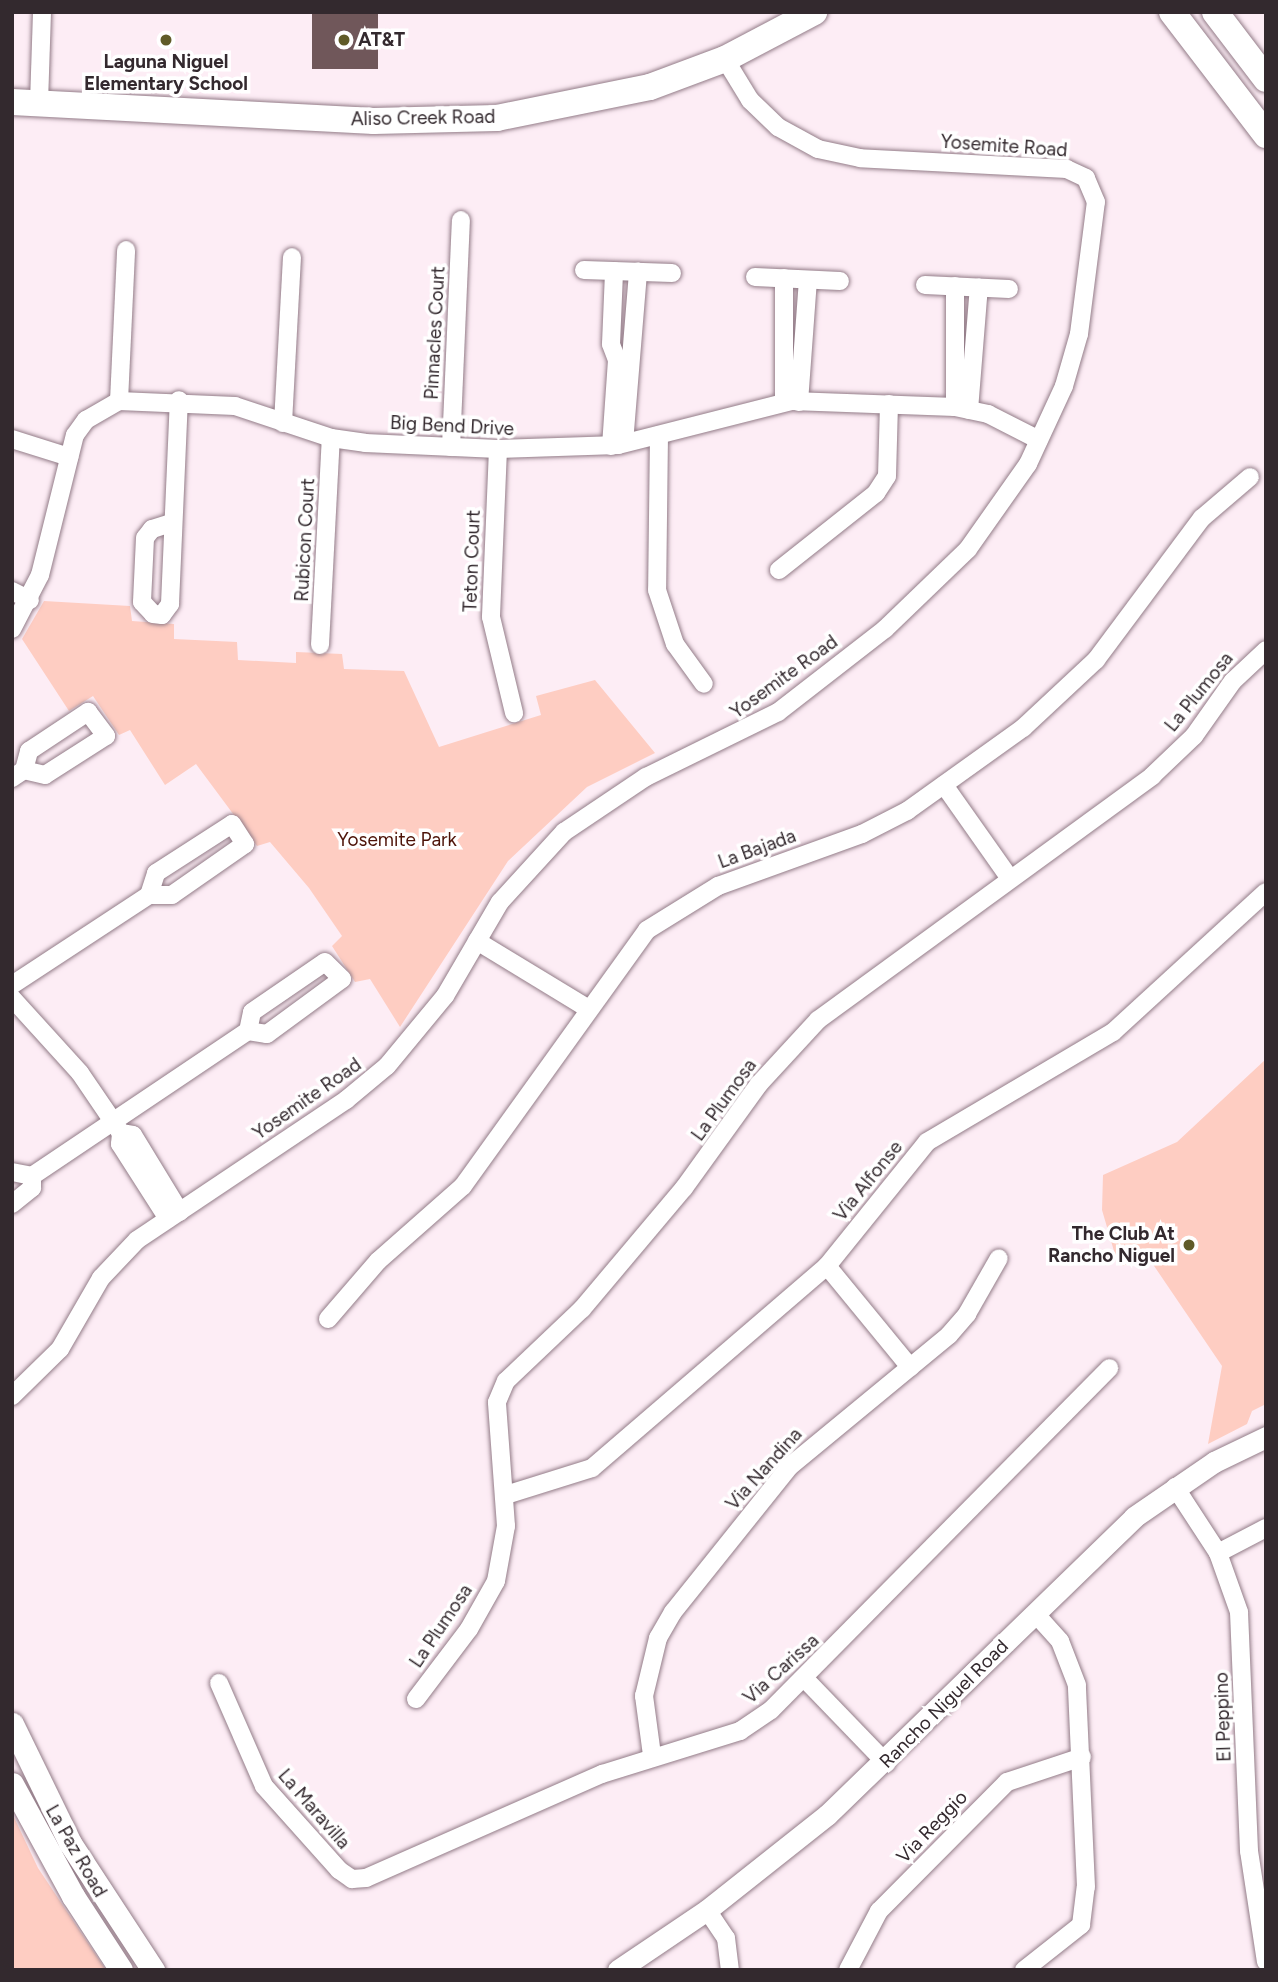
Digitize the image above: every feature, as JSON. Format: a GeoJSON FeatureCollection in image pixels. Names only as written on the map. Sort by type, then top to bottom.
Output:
{"type":"FeatureCollection","features":[{"type":"Feature","properties":{"kind":"main road","name":"Aliso Creek Road"},"geometry":{"type":"LineString","coordinates":[[12,102],[374,121],[496,118],[578,105],[725,59],[814,12]]}},
{"type":"Feature","properties":{"kind":"main road"},"geometry":{"type":"LineString","coordinates":[[1172,12],[1266,135]]}},
{"type":"Feature","properties":{"kind":"main road"},"geometry":{"type":"LineString","coordinates":[[1215,12],[1266,79]]}},
{"type":"Feature","properties":{"kind":"main road","name":"La Paz Road"},"geometry":{"type":"LineString","coordinates":[[12,1724],[70,1843],[153,1970]]}},
{"type":"Feature","properties":{"kind":"main road","name":"La Paz Road"},"geometry":{"type":"LineString","coordinates":[[12,1784],[66,1885],[121,1970]]}},
{"type":"Feature","properties":{"kind":"street"},"geometry":{"type":"LineString","coordinates":[[39,103],[43,12]]}},
{"type":"Feature","properties":{"kind":"street","name":"Yosemite Road"},"geometry":{"type":"LineString","coordinates":[[12,1396],[60,1349],[116,1259],[174,1216],[346,1100],[387,1066],[422,1029],[500,902],[564,832],[646,776],[778,712],[930,590],[1000,509],[1039,440],[1064,386],[1090,280],[1096,202],[1086,178],[1067,169],[860,158],[818,149],[778,127],[750,100],[725,59]]}},
{"type":"Feature","properties":{"kind":"street","name":"Pinnacles Court"},"geometry":{"type":"LineString","coordinates":[[451,447],[461,220]]}},
{"type":"Feature","properties":{"kind":"street"},"geometry":{"type":"LineString","coordinates":[[118,401],[126,250]]}},
{"type":"Feature","properties":{"kind":"street"},"geometry":{"type":"LineString","coordinates":[[283,423],[292,257]]}},
{"type":"Feature","properties":{"kind":"street"},"geometry":{"type":"LineString","coordinates":[[584,270],[672,273]]}},
{"type":"Feature","properties":{"kind":"street"},"geometry":{"type":"LineString","coordinates":[[614,271],[611,344],[622,360],[618,444]]}},
{"type":"Feature","properties":{"kind":"street"},"geometry":{"type":"LineString","coordinates":[[622,360],[636,345],[638,272]]}},
{"type":"Feature","properties":{"kind":"street"},"geometry":{"type":"LineString","coordinates":[[755,277],[840,281]]}},
{"type":"Feature","properties":{"kind":"street"},"geometry":{"type":"LineString","coordinates":[[784,278],[793,356],[792,402]]}},
{"type":"Feature","properties":{"kind":"street"},"geometry":{"type":"LineString","coordinates":[[793,356],[808,280]]}},
{"type":"Feature","properties":{"kind":"street"},"geometry":{"type":"LineString","coordinates":[[925,285],[1009,289]]}},
{"type":"Feature","properties":{"kind":"street"},"geometry":{"type":"LineString","coordinates":[[955,286],[964,353],[962,409]]}},
{"type":"Feature","properties":{"kind":"street"},"geometry":{"type":"LineString","coordinates":[[964,353],[977,342],[979,287]]}},
{"type":"Feature","properties":{"kind":"street"},"geometry":{"type":"LineString","coordinates":[[171,523],[178,400]]}},
{"type":"Feature","properties":{"kind":"street","name":"Big Bend Drive"},"geometry":{"type":"LineString","coordinates":[[12,629],[30,600],[69,457],[86,420],[118,401],[178,400],[235,406],[331,439],[498,449],[618,444],[792,402],[962,409],[1039,440]]}},
{"type":"Feature","properties":{"kind":"street"},"geometry":{"type":"LineString","coordinates":[[779,570],[876,493],[887,475],[890,404]]}},
{"type":"Feature","properties":{"kind":"street"},"geometry":{"type":"LineString","coordinates":[[665,434],[669,474],[662,486],[657,590],[662,617],[704,684]]}},
{"type":"Feature","properties":{"kind":"street"},"geometry":{"type":"LineString","coordinates":[[12,439],[69,457]]}},
{"type":"Feature","properties":{"kind":"street","name":"Rubicon Court"},"geometry":{"type":"LineString","coordinates":[[320,645],[331,439]]}},
{"type":"Feature","properties":{"kind":"street","name":"Teton Court"},"geometry":{"type":"LineString","coordinates":[[498,449],[491,617],[514,713]]}},
{"type":"Feature","properties":{"kind":"street","name":"La Bajada"},"geometry":{"type":"LineString","coordinates":[[328,1319],[378,1261],[463,1186],[587,1007],[647,930],[678,906],[718,886],[862,834],[944,785],[1064,693],[1109,643],[1202,517],[1250,477]]}},
{"type":"Feature","properties":{"kind":"street"},"geometry":{"type":"LineString","coordinates":[[12,592],[30,600]]}},
{"type":"Feature","properties":{"kind":"street","name":"La Plumosa"},"geometry":{"type":"LineString","coordinates":[[416,1699],[488,1598],[503,1554],[506,1494],[497,1402],[506,1381],[582,1309],[684,1188],[759,1084],[810,1028],[1009,877],[1152,776],[1194,736],[1233,681],[1266,650]]}},
{"type":"Feature","properties":{"kind":"street"},"geometry":{"type":"LineString","coordinates":[[944,785],[1009,877]]}},
{"type":"Feature","properties":{"kind":"street"},"geometry":{"type":"LineString","coordinates":[[12,985],[149,895],[172,895],[245,844],[232,824],[156,873],[149,895]]}},
{"type":"Feature","properties":{"kind":"street","name":"Via Alfonse"},"geometry":{"type":"LineString","coordinates":[[506,1494],[592,1468],[827,1266],[927,1142],[1113,1032],[1266,892]]}},
{"type":"Feature","properties":{"kind":"street"},"geometry":{"type":"LineString","coordinates":[[477,940],[587,1007]]}},
{"type":"Feature","properties":{"kind":"street"},"geometry":{"type":"LineString","coordinates":[[12,1172],[32,1175],[117,1127],[248,1031],[252,1012],[325,962],[342,979],[267,1034],[248,1031]]}},
{"type":"Feature","properties":{"kind":"street"},"geometry":{"type":"LineString","coordinates":[[12,998],[41,1025],[117,1127],[120,1144],[174,1216]]}},
{"type":"Feature","properties":{"kind":"street"},"geometry":{"type":"LineString","coordinates":[[12,1204],[32,1188],[32,1175]]}},
{"type":"Feature","properties":{"kind":"street","name":"Via Nandina"},"geometry":{"type":"LineString","coordinates":[[652,1755],[644,1696],[657,1639],[673,1612],[789,1467],[910,1367],[967,1314],[999,1258]]}},
{"type":"Feature","properties":{"kind":"street"},"geometry":{"type":"LineString","coordinates":[[827,1266],[910,1367]]}},
{"type":"Feature","properties":{"kind":"street","name":"Via Carissa"},"geometry":{"type":"LineString","coordinates":[[352,1879],[366,1878],[652,1755],[740,1731],[805,1679],[1109,1368]]}},
{"type":"Feature","properties":{"kind":"street","name":"Rancho Niguel Road"},"geometry":{"type":"LineString","coordinates":[[618,1970],[707,1910],[886,1763],[1134,1517],[1175,1487],[1266,1437]]}},
{"type":"Feature","properties":{"kind":"street","name":"El Peppino"},"geometry":{"type":"LineString","coordinates":[[1175,1487],[1218,1553],[1240,1612],[1249,1851],[1266,1962]]}},
{"type":"Feature","properties":{"kind":"street"},"geometry":{"type":"LineString","coordinates":[[1218,1553],[1266,1528]]}},
{"type":"Feature","properties":{"kind":"street"},"geometry":{"type":"LineString","coordinates":[[1024,1970],[1074,1932],[1084,1915],[1082,1757],[1077,1685],[1060,1641],[1036,1614]]}},
{"type":"Feature","properties":{"kind":"street"},"geometry":{"type":"LineString","coordinates":[[805,1679],[886,1763]]}},
{"type":"Feature","properties":{"kind":"street","name":"La Maravilla"},"geometry":{"type":"LineString","coordinates":[[219,1683],[264,1786],[352,1879]]}},
{"type":"Feature","properties":{"kind":"street","name":"Via Reggio"},"geometry":{"type":"LineString","coordinates":[[849,1970],[880,1911],[999,1790],[1045,1765],[1082,1757]]}},
{"type":"Feature","properties":{"kind":"street"},"geometry":{"type":"LineString","coordinates":[[707,1910],[726,1938],[730,1970]]}},
{"type":"Feature","properties":{"kind":"green space","name":"Yosemite Park"},"geometry":{"type":"Polygon","coordinates":[[[44,601],[130,606],[132,621],[174,624],[174,639],[237,642],[238,660],[296,663],[296,652],[342,654],[344,669],[404,671],[439,747],[541,715],[536,696],[595,680],[655,753],[587,787],[508,861],[400,1027],[370,979],[355,982],[332,946],[342,936],[309,888],[270,842],[257,846],[196,764],[165,785],[130,730],[119,735],[93,696],[69,711],[22,639],[44,601]]]}},
{"type":"Feature","properties":{"kind":"green space","name":"The Club At Rancho Niguel"},"geometry":{"type":"Polygon","coordinates":[[[1266,1059],[1266,1404],[1252,1411],[1247,1424],[1208,1444],[1222,1366],[1148,1257],[1123,1266],[1116,1258],[1102,1210],[1103,1175],[1177,1142],[1266,1059]]]}},
{"type":"Feature","properties":{"kind":"green space"},"geometry":{"type":"Polygon","coordinates":[[[12,1813],[38,1868],[106,1970],[12,1970],[12,1813]]]}},
{"type":"Feature","properties":{"kind":"building","name":"AT&T"},"geometry":{"type":"Polygon","coordinates":[[[312,12],[378,12],[378,69],[312,69],[312,12]]]}},
{"type":"Feature","properties":{"kind":"place","name":"Laguna Niguel Elementary School"},"geometry":{"type":"Point","coordinates":[166,40]}},
{"type":"Feature","properties":{"kind":"place","name":"AT&T"},"geometry":{"type":"Point","coordinates":[344,40]}},
{"type":"Feature","properties":{"kind":"place","name":"The Club At Rancho Niguel"},"geometry":{"type":"Point","coordinates":[1189,1245]}}]}
